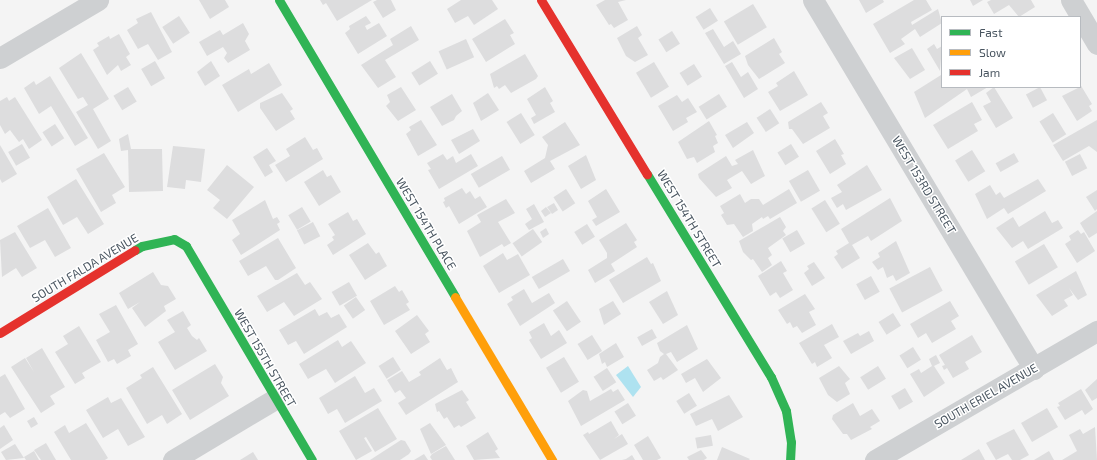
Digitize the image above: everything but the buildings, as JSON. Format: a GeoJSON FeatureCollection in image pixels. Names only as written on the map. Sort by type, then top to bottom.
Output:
{"type":"FeatureCollection","features":[{"type":"Feature","properties":{"kind":"street"},"geometry":{"type":"LineString","coordinates":[[0,58],[98,0]]}},
{"type":"Feature","properties":{"kind":"street","name":"WEST 154TH PLACE"},"geometry":{"type":"LineString","coordinates":[[279,0],[552,460]]}},
{"type":"Feature","properties":{"kind":"street","name":"WEST 154TH STREET"},"geometry":{"type":"LineString","coordinates":[[541,0],[771,377],[786,411],[791,442],[790,460]]}},
{"type":"Feature","properties":{"kind":"street","name":"WEST 153RD STREET"},"geometry":{"type":"LineString","coordinates":[[813,0],[1034,369]]}},
{"type":"Feature","properties":{"kind":"street"},"geometry":{"type":"LineString","coordinates":[[1071,0],[1080,16]]}},
{"type":"Feature","properties":{"kind":"street"},"geometry":{"type":"LineString","coordinates":[[1081,17],[1097,44]]}},
{"type":"Feature","properties":{"kind":"street","name":"SOUTH FALDA AVENUE"},"geometry":{"type":"LineString","coordinates":[[0,333],[142,246],[174,238],[186,246],[198,267]]}},
{"type":"Feature","properties":{"kind":"street","name":"WEST 155TH STREET"},"geometry":{"type":"LineString","coordinates":[[198,267],[312,460]]}},
{"type":"Feature","properties":{"kind":"street","name":"SOUTH ERIEL AVENUE"},"geometry":{"type":"LineString","coordinates":[[875,460],[1034,369],[1097,331]]}},
{"type":"Feature","properties":{"kind":"street"},"geometry":{"type":"LineString","coordinates":[[173,460],[275,399]]}},
{"type":"Feature","properties":{"kind":"water"},"geometry":{"type":"Polygon","coordinates":[[[628,366],[641,387],[633,397],[616,375],[628,366]]]}},
{"type":"Feature","properties":{"kind":"traffic: fast"},"geometry":{"type":"LineString","coordinates":[[279,0],[455,297]]}},
{"type":"Feature","properties":{"kind":"traffic: fast"},"geometry":{"type":"LineString","coordinates":[[647,174],[771,377],[786,411],[791,442],[790,460]]}},
{"type":"Feature","properties":{"kind":"traffic: fast"},"geometry":{"type":"LineString","coordinates":[[135,250],[142,246],[174,239],[186,246],[312,460]]}},
{"type":"Feature","properties":{"kind":"traffic: slow"},"geometry":{"type":"LineString","coordinates":[[455,297],[552,460]]}},
{"type":"Feature","properties":{"kind":"traffic: jam"},"geometry":{"type":"LineString","coordinates":[[541,0],[647,174]]}},
{"type":"Feature","properties":{"kind":"traffic: jam"},"geometry":{"type":"LineString","coordinates":[[0,333],[135,250]]}}]}
